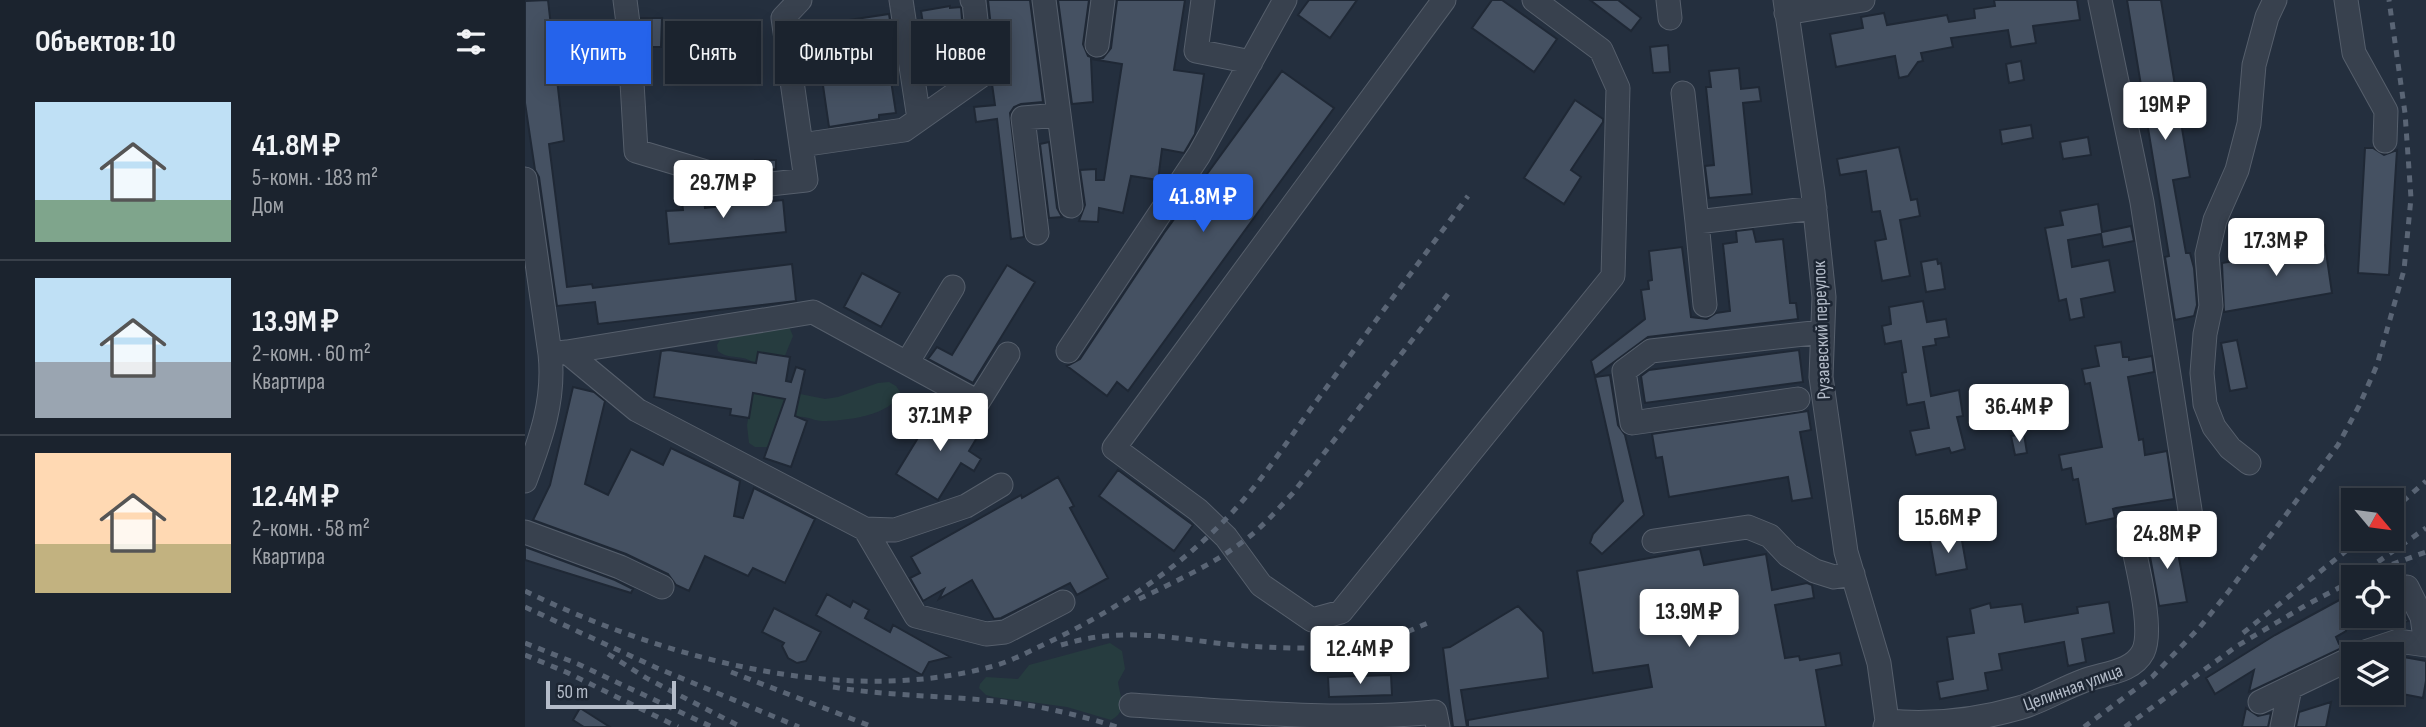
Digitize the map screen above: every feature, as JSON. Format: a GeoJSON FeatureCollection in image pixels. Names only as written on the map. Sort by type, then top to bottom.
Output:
{"type":"FeatureCollection","features":[{"type":"Feature","properties":{"kind":"street"},"geometry":{"type":"LineString","coordinates":[[625,0],[636,152],[753,186],[806,180],[783,18],[800,0]]}},
{"type":"Feature","properties":{"kind":"street"},"geometry":{"type":"LineString","coordinates":[[901,0],[919,120]]}},
{"type":"Feature","properties":{"kind":"street"},"geometry":{"type":"LineString","coordinates":[[801,145],[904,130],[982,75],[972,0]]}},
{"type":"Feature","properties":{"kind":"street"},"geometry":{"type":"LineString","coordinates":[[1044,0],[1071,206]]}},
{"type":"Feature","properties":{"kind":"street"},"geometry":{"type":"LineString","coordinates":[[1097,45],[1103,0]]}},
{"type":"Feature","properties":{"kind":"street"},"geometry":{"type":"LineString","coordinates":[[1203,0],[1196,51],[1251,62]]}},
{"type":"Feature","properties":{"kind":"street"},"geometry":{"type":"LineString","coordinates":[[1068,351],[1199,155],[1285,0]]}},
{"type":"Feature","properties":{"kind":"street"},"geometry":{"type":"LineString","coordinates":[[1444,0],[1114,449],[1198,510],[1226,537],[1261,585],[1312,620],[1341,612],[1613,276],[1618,88],[1601,50],[1534,0]]}},
{"type":"Feature","properties":{"kind":"street","name":"Рузаевский переулок"},"geometry":{"type":"LineString","coordinates":[[1863,0],[1785,6],[1815,208],[1823,297],[1821,377],[1846,552],[1879,663],[1886,724]]}},
{"type":"Feature","properties":{"kind":"street"},"geometry":{"type":"LineString","coordinates":[[2100,0],[2142,202],[2192,523]]}},
{"type":"Feature","properties":{"kind":"street"},"geometry":{"type":"LineString","coordinates":[[2249,463],[2230,448],[2214,427],[2205,404],[2202,373],[2205,334],[2211,306],[2207,254],[2215,220],[2237,170],[2249,124],[2254,65],[2267,17],[2275,0]]}},
{"type":"Feature","properties":{"kind":"street"},"geometry":{"type":"LineString","coordinates":[[2346,0],[2354,53],[2386,111],[2385,141]]}},
{"type":"Feature","properties":{"kind":"street"},"geometry":{"type":"LineString","coordinates":[[1683,93],[1705,304]]}},
{"type":"Feature","properties":{"kind":"street"},"geometry":{"type":"LineString","coordinates":[[1037,233],[1023,118],[1059,115]]}},
{"type":"Feature","properties":{"kind":"street"},"geometry":{"type":"LineString","coordinates":[[525,179],[559,353],[541,439],[525,481]]}},
{"type":"Feature","properties":{"kind":"street"},"geometry":{"type":"LineString","coordinates":[[1697,222],[1815,208]]}},
{"type":"Feature","properties":{"kind":"street"},"geometry":{"type":"LineString","coordinates":[[907,363],[953,287]]}},
{"type":"Feature","properties":{"kind":"street"},"geometry":{"type":"LineString","coordinates":[[559,353],[813,312],[978,402],[1007,354]]}},
{"type":"Feature","properties":{"kind":"street"},"geometry":{"type":"LineString","coordinates":[[1798,399],[1632,423],[1624,371],[1651,351],[1822,332]]}},
{"type":"Feature","properties":{"kind":"street"},"geometry":{"type":"LineString","coordinates":[[559,353],[637,410],[865,530],[895,530],[966,506],[1001,485]]}},
{"type":"Feature","properties":{"kind":"street","name":"Целинная улица"},"geometry":{"type":"LineString","coordinates":[[1886,724],[1964,719],[2020,708],[2083,681],[2133,665],[2143,652],[2148,630],[2129,526]]}},
{"type":"Feature","properties":{"kind":"street"},"geometry":{"type":"LineString","coordinates":[[1654,541],[1748,527],[1770,536],[1788,555],[1815,571],[1834,577],[1853,574]]}},
{"type":"Feature","properties":{"kind":"street"},"geometry":{"type":"LineString","coordinates":[[865,530],[916,616],[986,634],[1005,632],[1063,602]]}},
{"type":"Feature","properties":{"kind":"street"},"geometry":{"type":"LineString","coordinates":[[525,532],[620,567],[662,587]]}},
{"type":"Feature","properties":{"kind":"street"},"geometry":{"type":"LineString","coordinates":[[2395,642],[2426,645],[2422,617],[2407,587]]}},
{"type":"Feature","properties":{"kind":"street"},"geometry":{"type":"LineString","coordinates":[[2260,702],[2341,663]]}},
{"type":"Feature","properties":{"kind":"street"},"geometry":{"type":"LineString","coordinates":[[2282,727],[2290,688]]}},
{"type":"Feature","properties":{"kind":"street"},"geometry":{"type":"LineString","coordinates":[[1131,705],[1285,714],[1408,715],[1435,712],[1438,727]]}},
{"type":"Feature","properties":{"kind":"green space"},"geometry":{"type":"Polygon","coordinates":[[[788,324],[793,336],[784,358],[781,377],[795,393],[825,399],[889,382],[900,392],[896,400],[888,407],[867,416],[822,421],[798,417],[788,423],[771,447],[755,447],[749,443],[747,425],[757,370],[750,361],[718,351],[717,345],[721,338],[788,324]]]}},
{"type":"Feature","properties":{"kind":"green space"},"geometry":{"type":"Polygon","coordinates":[[[1110,643],[1122,651],[1125,669],[1118,682],[1122,708],[1111,720],[1067,707],[993,697],[986,695],[979,688],[986,677],[1018,679],[1029,665],[1110,643]]]}},
{"type":"Feature","properties":{"kind":"building"},"geometry":{"type":"Polygon","coordinates":[[[548,0],[550,21],[546,21],[546,84],[558,84],[564,141],[549,144],[567,287],[592,284],[593,288],[792,264],[796,301],[598,324],[595,302],[557,306],[539,177],[535,170],[525,103],[525,1],[548,0]]]}},
{"type":"Feature","properties":{"kind":"building"},"geometry":{"type":"Polygon","coordinates":[[[988,0],[1030,0],[1043,102],[1021,104],[1014,107],[1010,113],[1024,237],[1011,239],[997,119],[976,122],[974,107],[995,105],[992,84],[1010,84],[1010,21],[990,21],[988,0]]]}},
{"type":"Feature","properties":{"kind":"building"},"geometry":{"type":"Polygon","coordinates":[[[1058,0],[1089,0],[1083,44],[1088,56],[1096,59],[1103,58],[1111,48],[1117,0],[1185,0],[1174,70],[1204,74],[1195,134],[1184,153],[1162,149],[1158,180],[1131,176],[1123,213],[1099,208],[1098,222],[1079,221],[1085,205],[1080,170],[1096,169],[1096,180],[1104,180],[1122,64],[1091,59],[1093,102],[1072,104],[1058,0]]]}},
{"type":"Feature","properties":{"kind":"building"},"geometry":{"type":"Polygon","coordinates":[[[1309,0],[1357,0],[1330,38],[1298,15],[1309,0]]]}},
{"type":"Feature","properties":{"kind":"building"},"geometry":{"type":"Polygon","coordinates":[[[1492,0],[1502,0],[1557,39],[1534,72],[1472,28],[1492,0]]]}},
{"type":"Feature","properties":{"kind":"building"},"geometry":{"type":"Polygon","coordinates":[[[1590,0],[1618,0],[1641,18],[1631,31],[1590,0]]]}},
{"type":"Feature","properties":{"kind":"building"},"geometry":{"type":"Polygon","coordinates":[[[1994,0],[2077,0],[2080,20],[2033,26],[2036,43],[2011,47],[2008,30],[1951,38],[1953,47],[1921,53],[1923,61],[1918,62],[1908,76],[1899,78],[1895,56],[1836,67],[1830,34],[1863,28],[1861,17],[1884,13],[1887,25],[1947,15],[1949,22],[1975,18],[1974,9],[1995,6],[1994,0]]]}},
{"type":"Feature","properties":{"kind":"building"},"geometry":{"type":"Polygon","coordinates":[[[2127,0],[2161,0],[2190,177],[2173,180],[2186,253],[2190,253],[2194,268],[2197,305],[2194,316],[2175,320],[2165,257],[2169,256],[2127,0]]]}},
{"type":"Feature","properties":{"kind":"building"},"geometry":{"type":"Polygon","coordinates":[[[961,7],[962,20],[923,21],[921,11],[961,7]]]}},
{"type":"Feature","properties":{"kind":"building"},"geometry":{"type":"Polygon","coordinates":[[[889,14],[890,21],[842,21],[889,14]]]}},
{"type":"Feature","properties":{"kind":"building"},"geometry":{"type":"Polygon","coordinates":[[[641,18],[662,18],[661,47],[651,47],[651,21],[641,21],[641,18]]]}},
{"type":"Feature","properties":{"kind":"building"},"geometry":{"type":"Polygon","coordinates":[[[1668,45],[1670,72],[1653,73],[1650,47],[1668,45]]]}},
{"type":"Feature","properties":{"kind":"building"},"geometry":{"type":"Polygon","coordinates":[[[2021,61],[2024,80],[2009,83],[2006,64],[2021,61]]]}},
{"type":"Feature","properties":{"kind":"building"},"geometry":{"type":"Polygon","coordinates":[[[1739,68],[1741,89],[1759,87],[1761,101],[1743,103],[1752,194],[1709,198],[1705,166],[1714,165],[1706,87],[1711,87],[1709,71],[1739,68]]]}},
{"type":"Feature","properties":{"kind":"building"},"geometry":{"type":"Polygon","coordinates":[[[1282,71],[1334,108],[1128,391],[1117,382],[1107,396],[1067,366],[1080,359],[1164,233],[1282,71]]]}},
{"type":"Feature","properties":{"kind":"building"},"geometry":{"type":"Polygon","coordinates":[[[823,84],[892,84],[896,113],[879,115],[879,119],[829,127],[823,84]]]}},
{"type":"Feature","properties":{"kind":"building"},"geometry":{"type":"Polygon","coordinates":[[[1575,100],[1603,119],[1603,122],[1571,170],[1581,177],[1564,204],[1524,178],[1575,100]]]}},
{"type":"Feature","properties":{"kind":"building"},"geometry":{"type":"Polygon","coordinates":[[[2031,125],[2033,138],[2002,144],[2000,130],[2031,125]]]}},
{"type":"Feature","properties":{"kind":"building"},"geometry":{"type":"Polygon","coordinates":[[[2088,137],[2091,155],[2063,159],[2060,142],[2088,137]]]}},
{"type":"Feature","properties":{"kind":"building"},"geometry":{"type":"Polygon","coordinates":[[[1049,142],[1057,208],[1062,217],[1049,218],[1040,144],[1049,142]]]}},
{"type":"Feature","properties":{"kind":"building"},"geometry":{"type":"Polygon","coordinates":[[[1899,147],[1911,200],[1917,199],[1920,216],[1900,220],[1910,276],[1882,281],[1875,241],[1886,239],[1880,211],[1872,212],[1866,171],[1840,175],[1837,159],[1899,147]]]}},
{"type":"Feature","properties":{"kind":"building"},"geometry":{"type":"Polygon","coordinates":[[[2365,148],[2373,148],[2384,155],[2397,150],[2389,275],[2358,273],[2365,148]]]}},
{"type":"Feature","properties":{"kind":"building"},"geometry":{"type":"Polygon","coordinates":[[[755,160],[776,160],[776,169],[754,172],[755,160]]]}},
{"type":"Feature","properties":{"kind":"building"},"geometry":{"type":"Polygon","coordinates":[[[703,193],[705,208],[783,200],[786,232],[669,244],[666,211],[683,210],[681,195],[703,193]]]}},
{"type":"Feature","properties":{"kind":"building"},"geometry":{"type":"Polygon","coordinates":[[[2098,204],[2102,232],[2131,226],[2134,241],[2103,247],[2101,234],[2068,240],[2072,267],[2109,260],[2115,292],[2081,299],[2084,317],[2070,320],[2066,299],[2059,301],[2045,228],[2063,225],[2060,211],[2098,204]]]}},
{"type":"Feature","properties":{"kind":"building"},"geometry":{"type":"Polygon","coordinates":[[[1753,229],[1756,242],[1783,239],[1790,303],[1796,303],[1798,319],[1648,337],[1595,376],[1591,361],[1645,319],[1641,290],[1649,289],[1648,281],[1652,280],[1649,251],[1682,247],[1691,317],[1707,319],[1716,313],[1730,311],[1723,244],[1737,242],[1736,231],[1753,229]]]}},
{"type":"Feature","properties":{"kind":"building"},"geometry":{"type":"Polygon","coordinates":[[[2325,245],[2332,293],[2224,312],[2222,263],[2325,245]]]}},
{"type":"Feature","properties":{"kind":"building"},"geometry":{"type":"Polygon","coordinates":[[[1937,259],[1938,264],[1941,263],[1945,289],[1926,292],[1921,262],[1937,259]]]}},
{"type":"Feature","properties":{"kind":"building"},"geometry":{"type":"Polygon","coordinates":[[[1007,265],[1035,282],[973,383],[928,359],[937,347],[952,355],[1007,265]]]}},
{"type":"Feature","properties":{"kind":"building"},"geometry":{"type":"Polygon","coordinates":[[[862,273],[900,293],[881,327],[844,307],[862,273]]]}},
{"type":"Feature","properties":{"kind":"building"},"geometry":{"type":"Polygon","coordinates":[[[1923,301],[1927,322],[1946,319],[1949,337],[1935,339],[1936,345],[1923,347],[1931,396],[1959,390],[1963,416],[1957,417],[1965,449],[1951,453],[1949,448],[1916,455],[1910,431],[1929,428],[1924,402],[1907,405],[1901,341],[1885,344],[1882,326],[1891,324],[1889,307],[1923,301]]]}},
{"type":"Feature","properties":{"kind":"building"},"geometry":{"type":"Polygon","coordinates":[[[2237,340],[2247,388],[2230,391],[2221,343],[2237,340]]]}},
{"type":"Feature","properties":{"kind":"building"},"geometry":{"type":"Polygon","coordinates":[[[2121,342],[2123,357],[2129,357],[2129,360],[2152,356],[2154,372],[2128,377],[2139,440],[2143,439],[2145,455],[2167,451],[2174,499],[2116,508],[2113,509],[2115,518],[2086,524],[2078,479],[2073,480],[2071,468],[2062,470],[2059,455],[2102,447],[2090,383],[2085,384],[2082,369],[2099,366],[2095,346],[2121,342]]]}},
{"type":"Feature","properties":{"kind":"building"},"geometry":{"type":"Polygon","coordinates":[[[1799,350],[1803,382],[1645,403],[1641,376],[1649,370],[1799,350]]]}},
{"type":"Feature","properties":{"kind":"building"},"geometry":{"type":"Polygon","coordinates":[[[661,351],[756,363],[758,352],[790,357],[786,381],[791,382],[796,367],[805,370],[795,416],[807,421],[791,467],[764,458],[785,399],[753,393],[749,418],[730,415],[731,409],[654,397],[661,351]]]}},
{"type":"Feature","properties":{"kind":"building"},"geometry":{"type":"Polygon","coordinates":[[[1610,375],[1618,425],[1625,435],[1644,515],[1602,554],[1590,543],[1593,534],[1623,501],[1595,377],[1610,375]]]}},
{"type":"Feature","properties":{"kind":"building"},"geometry":{"type":"Polygon","coordinates":[[[573,387],[594,392],[605,401],[585,484],[608,495],[631,449],[663,465],[671,448],[740,481],[734,516],[743,518],[754,488],[815,519],[785,583],[753,568],[748,576],[705,556],[689,591],[676,585],[668,574],[626,554],[533,520],[550,485],[573,387]]]}},
{"type":"Feature","properties":{"kind":"building"},"geometry":{"type":"Polygon","coordinates":[[[938,405],[981,431],[969,451],[981,459],[974,471],[961,463],[938,500],[896,474],[938,405]]]}},
{"type":"Feature","properties":{"kind":"building"},"geometry":{"type":"Polygon","coordinates":[[[1808,411],[1811,430],[1800,432],[1812,498],[1792,501],[1788,477],[1669,497],[1662,457],[1656,458],[1652,434],[1808,411]]]}},
{"type":"Feature","properties":{"kind":"building"},"geometry":{"type":"Polygon","coordinates":[[[2024,434],[2027,453],[2015,455],[2011,436],[2024,434]]]}},
{"type":"Feature","properties":{"kind":"building"},"geometry":{"type":"Polygon","coordinates":[[[1118,470],[1193,525],[1174,551],[1099,496],[1118,470]]]}},
{"type":"Feature","properties":{"kind":"building"},"geometry":{"type":"Polygon","coordinates":[[[1058,477],[1074,506],[1070,508],[1108,578],[1077,595],[1070,583],[994,619],[972,580],[939,599],[944,589],[923,601],[910,578],[920,573],[911,557],[1058,477]]]}},
{"type":"Feature","properties":{"kind":"building"},"geometry":{"type":"Polygon","coordinates":[[[1961,535],[1967,569],[1936,575],[1930,541],[1961,535]]]}},
{"type":"Feature","properties":{"kind":"building"},"geometry":{"type":"Polygon","coordinates":[[[2175,536],[2187,602],[2159,606],[2147,540],[2175,536]]]}},
{"type":"Feature","properties":{"kind":"building"},"geometry":{"type":"Polygon","coordinates":[[[525,547],[633,589],[631,593],[525,560],[525,547]]]}},
{"type":"Feature","properties":{"kind":"building"},"geometry":{"type":"Polygon","coordinates":[[[1700,549],[1704,565],[1766,554],[1772,590],[1807,583],[1812,585],[1814,598],[1775,605],[1785,658],[1799,656],[1800,660],[1840,653],[1842,665],[1816,670],[1826,727],[1468,727],[1468,720],[1652,687],[1648,665],[1593,673],[1577,571],[1700,549]]]}},
{"type":"Feature","properties":{"kind":"building"},"geometry":{"type":"Polygon","coordinates":[[[827,594],[850,607],[853,601],[869,610],[865,618],[890,632],[893,625],[950,657],[929,662],[922,675],[816,615],[827,594]]]}},
{"type":"Feature","properties":{"kind":"building"},"geometry":{"type":"Polygon","coordinates":[[[2341,599],[2341,628],[2347,628],[2336,637],[2341,648],[2249,692],[2254,670],[2215,694],[2206,678],[2275,635],[2341,599]]]}},
{"type":"Feature","properties":{"kind":"building"},"geometry":{"type":"Polygon","coordinates":[[[2109,602],[2114,633],[2082,639],[2086,662],[2068,666],[2064,642],[1999,654],[2002,670],[1985,673],[1988,690],[1940,699],[1937,682],[1953,679],[1947,637],[1974,633],[1970,609],[1990,603],[1991,608],[2022,604],[2025,622],[2078,613],[2077,607],[2109,602]]]}},
{"type":"Feature","properties":{"kind":"building"},"geometry":{"type":"Polygon","coordinates":[[[1518,606],[1543,632],[1548,678],[1461,690],[1467,727],[1453,727],[1443,648],[1450,647],[1518,606]]]}},
{"type":"Feature","properties":{"kind":"building"},"geometry":{"type":"Polygon","coordinates":[[[774,608],[821,632],[806,661],[797,663],[788,658],[782,646],[784,643],[762,632],[774,608]]]}},
{"type":"Feature","properties":{"kind":"building"},"geometry":{"type":"Polygon","coordinates":[[[2404,657],[2426,661],[2423,698],[2404,694],[2404,657]]]}},
{"type":"Feature","properties":{"kind":"building"},"geometry":{"type":"Polygon","coordinates":[[[1391,675],[1392,695],[1329,697],[1328,677],[1391,675]]]}},
{"type":"Feature","properties":{"kind":"building"},"geometry":{"type":"Polygon","coordinates":[[[2331,702],[2326,727],[2296,727],[2299,712],[2331,702]]]}},
{"type":"Feature","properties":{"kind":"building"},"geometry":{"type":"Polygon","coordinates":[[[580,708],[610,727],[584,727],[573,720],[580,708]]]}},
{"type":"Feature","properties":{"kind":"building"},"geometry":{"type":"Polygon","coordinates":[[[2246,708],[2258,716],[2271,713],[2268,727],[2242,727],[2246,708]]]}},
{"type":"Feature","properties":{"kind":"railway"},"geometry":{"type":"LineString","coordinates":[[2084,727],[2152,677],[2200,627],[2338,445],[2377,365],[2404,270],[2411,198],[2405,113],[2389,0]]}},
{"type":"Feature","properties":{"kind":"railway"},"geometry":{"type":"LineString","coordinates":[[525,591],[578,615],[692,655],[752,669],[813,678],[873,681],[933,678],[990,667],[1012,659],[1075,629],[1125,600],[1174,566],[1218,527],[1268,469],[1468,196]]}},
{"type":"Feature","properties":{"kind":"railway"},"geometry":{"type":"LineString","coordinates":[[1139,599],[1217,559],[1248,538],[1268,520],[1293,493],[1448,294]]}},
{"type":"Feature","properties":{"kind":"railway"},"geometry":{"type":"LineString","coordinates":[[2405,500],[2426,481]]}},
{"type":"Feature","properties":{"kind":"railway"},"geometry":{"type":"LineString","coordinates":[[2373,565],[2426,528]]}},
{"type":"Feature","properties":{"kind":"railway"},"geometry":{"type":"LineString","coordinates":[[2243,633],[2346,551]]}},
{"type":"Feature","properties":{"kind":"railway"},"geometry":{"type":"LineString","coordinates":[[2390,565],[2426,552]]}},
{"type":"Feature","properties":{"kind":"railway"},"geometry":{"type":"LineString","coordinates":[[2125,727],[2237,646],[2341,587]]}},
{"type":"Feature","properties":{"kind":"railway"},"geometry":{"type":"LineString","coordinates":[[525,607],[657,668],[799,727]]}},
{"type":"Feature","properties":{"kind":"railway"},"geometry":{"type":"LineString","coordinates":[[1061,645],[1089,638],[1139,635],[1280,648],[1325,648],[1383,640],[1428,623]]}},
{"type":"Feature","properties":{"kind":"railway"},"geometry":{"type":"LineString","coordinates":[[525,643],[578,664],[712,727]]}},
{"type":"Feature","properties":{"kind":"railway"},"geometry":{"type":"LineString","coordinates":[[608,654],[648,679],[741,727]]}},
{"type":"Feature","properties":{"kind":"railway"},"geometry":{"type":"LineString","coordinates":[[525,655],[678,727]]}},
{"type":"Feature","properties":{"kind":"railway"},"geometry":{"type":"LineString","coordinates":[[731,672],[873,727]]}},
{"type":"Feature","properties":{"kind":"railway"},"geometry":{"type":"LineString","coordinates":[[833,687],[1008,702],[1065,712],[1117,727]]}}]}
